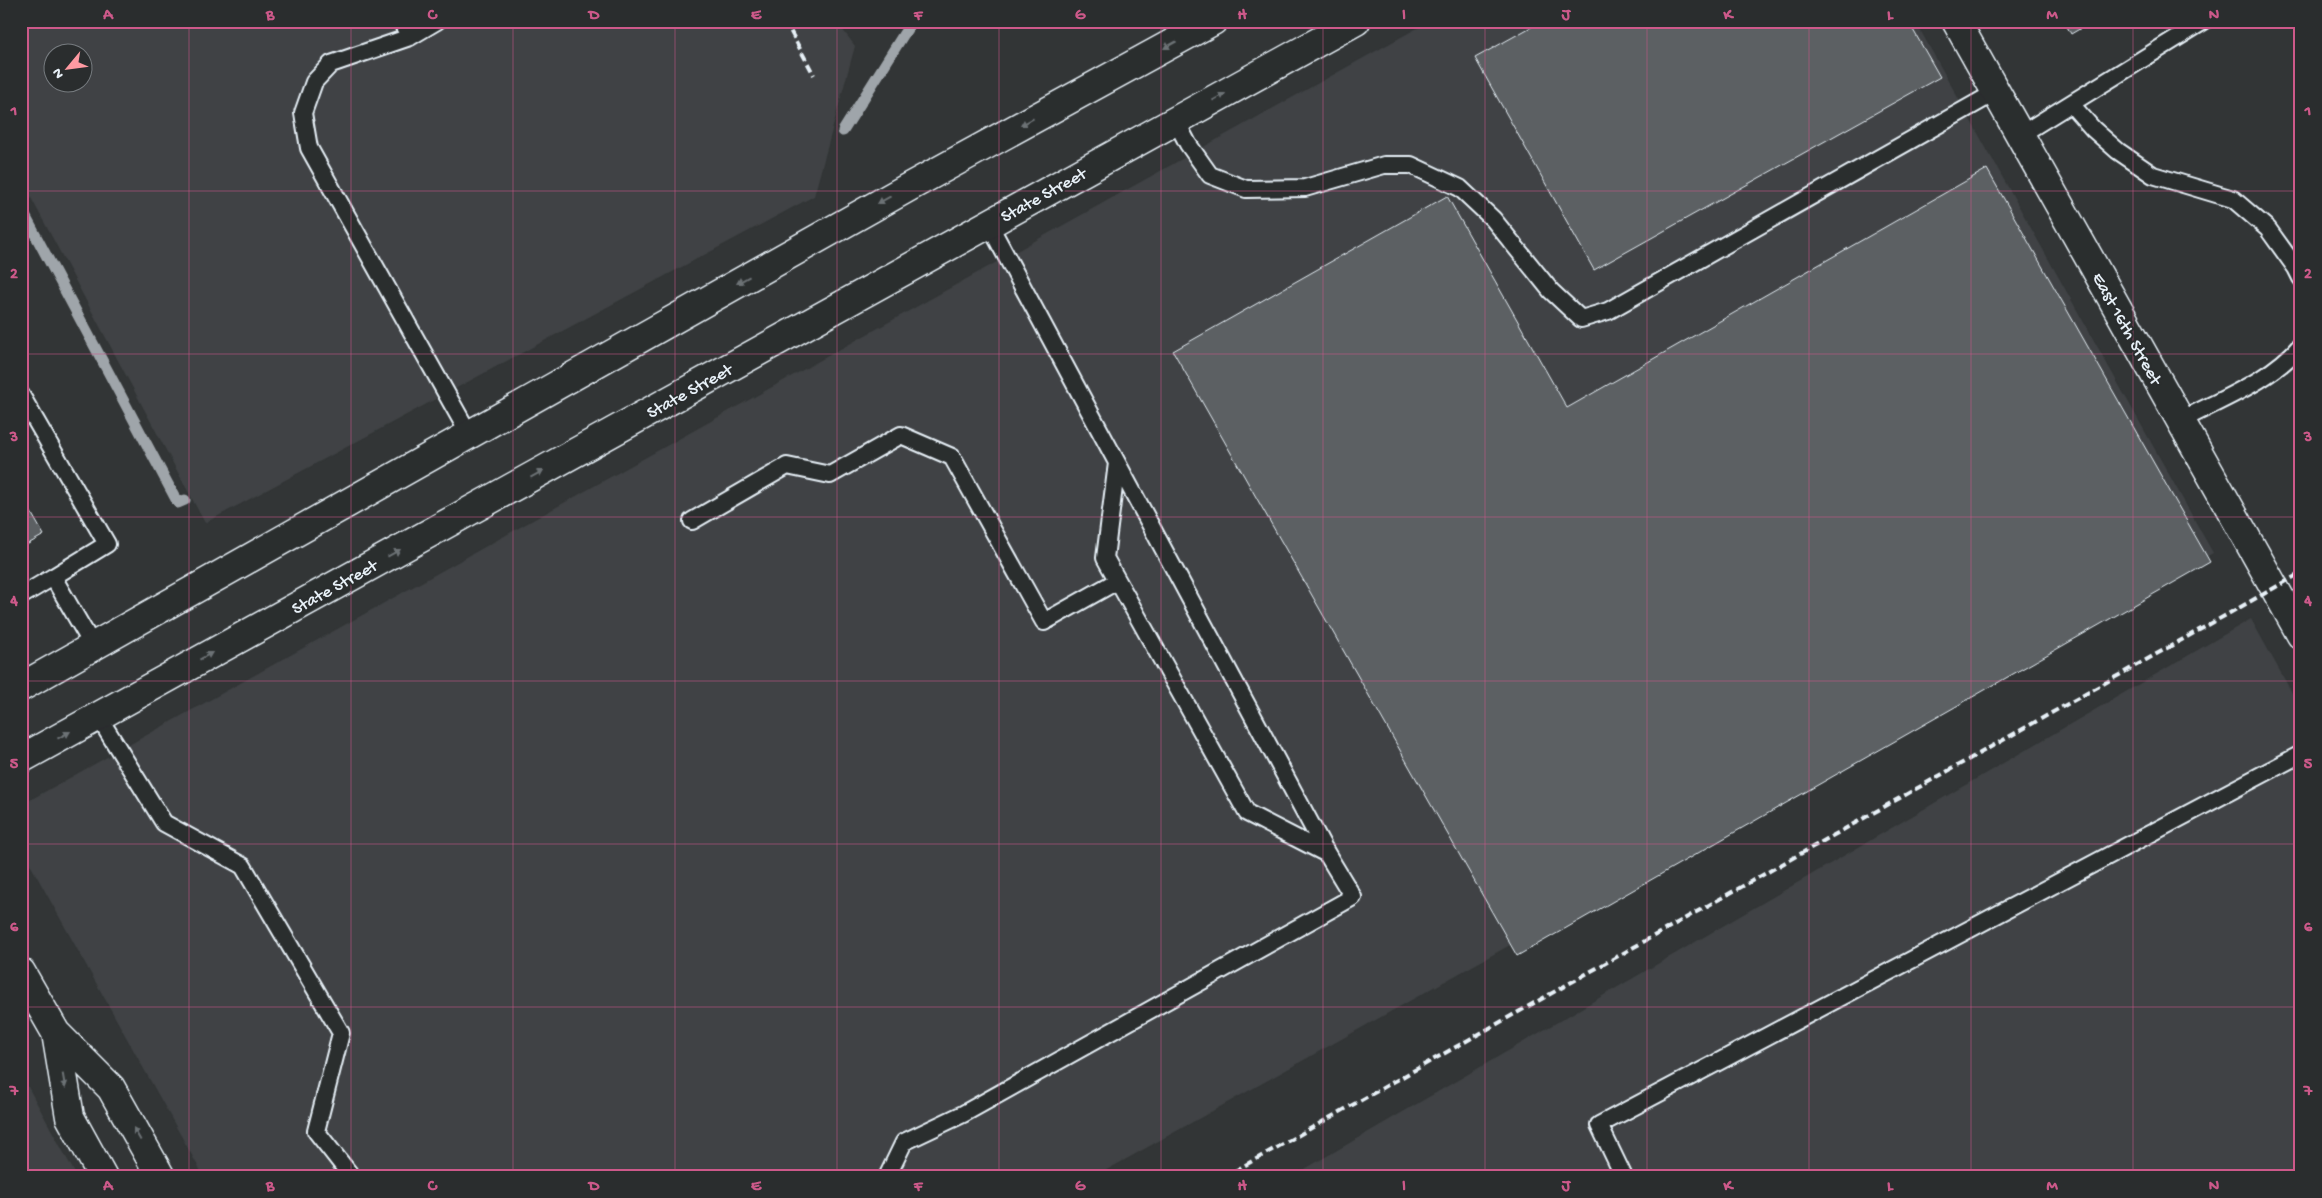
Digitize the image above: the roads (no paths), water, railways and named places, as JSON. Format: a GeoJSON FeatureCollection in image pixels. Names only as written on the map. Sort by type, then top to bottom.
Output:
{"type":"FeatureCollection","features":[{"type":"Feature","properties":{"kind":"street"},"geometry":{"type":"LineString","coordinates":[[21,687],[909,187],[1212,21]]}},
{"type":"Feature","properties":{"kind":"street","name":"State Street"},"geometry":{"type":"LineString","coordinates":[[21,759],[1356,21]]}},
{"type":"Feature","properties":{"kind":"street","name":"East 16th Street"},"geometry":{"type":"LineString","coordinates":[[1956,21],[2301,635]]}},
{"type":"Feature","properties":{"kind":"street"},"geometry":{"type":"LineString","coordinates":[[21,972],[56,1033],[111,1088],[161,1177]]}},
{"type":"Feature","properties":{"kind":"street"},"geometry":{"type":"LineString","coordinates":[[56,1033],[70,1117],[103,1177]]}},
{"type":"Feature","properties":{"kind":"lane"},"geometry":{"type":"LineString","coordinates":[[401,21],[410,37]]}},
{"type":"Feature","properties":{"kind":"lane"},"geometry":{"type":"LineString","coordinates":[[437,21],[410,37],[331,64],[314,82],[303,113],[309,148],[469,434]]}},
{"type":"Feature","properties":{"kind":"lane"},"geometry":{"type":"LineString","coordinates":[[2020,135],[2204,21]]}},
{"type":"Feature","properties":{"kind":"lane"},"geometry":{"type":"LineString","coordinates":[[1176,121],[1188,144],[1210,175],[1246,189],[1305,188],[1384,165],[1411,165],[1460,188],[1493,219],[1551,291],[1581,319],[1608,311],[1996,92]]}},
{"type":"Feature","properties":{"kind":"lane"},"geometry":{"type":"LineString","coordinates":[[2071,104],[2093,129],[2112,146],[2154,175],[2233,199],[2268,229],[2301,278]]}},
{"type":"Feature","properties":{"kind":"lane"},"geometry":{"type":"LineString","coordinates":[[887,1177],[904,1142],[963,1114],[1353,897],[1327,854],[989,224]]}},
{"type":"Feature","properties":{"kind":"lane"},"geometry":{"type":"LineString","coordinates":[[2180,421],[2274,369],[2288,360],[2301,345]]}},
{"type":"Feature","properties":{"kind":"lane"},"geometry":{"type":"LineString","coordinates":[[21,395],[107,544],[21,596]]}},
{"type":"Feature","properties":{"kind":"lane"},"geometry":{"type":"LineString","coordinates":[[692,521],[787,466],[830,474],[902,435],[952,457],[1044,622],[1117,581]]}},
{"type":"Feature","properties":{"kind":"lane"},"geometry":{"type":"LineString","coordinates":[[1117,463],[1105,558],[1117,581],[1247,813],[1327,854]]}},
{"type":"Feature","properties":{"kind":"lane"},"geometry":{"type":"LineString","coordinates":[[53,577],[93,646]]}},
{"type":"Feature","properties":{"kind":"lane"},"geometry":{"type":"LineString","coordinates":[[98,716],[164,822],[242,866],[340,1033],[316,1131],[352,1177]]}},
{"type":"Feature","properties":{"kind":"lane"},"geometry":{"type":"LineString","coordinates":[[1624,1177],[1599,1125],[2301,754]]}},
{"type":"Feature","properties":{"kind":"waterway"},"geometry":{"type":"LineString","coordinates":[[843,131],[912,21]]}},
{"type":"Feature","properties":{"kind":"waterway"},"geometry":{"type":"LineString","coordinates":[[21,208],[178,503],[185,500]]}},
{"type":"Feature","properties":{"kind":"railway"},"geometry":{"type":"LineString","coordinates":[[785,21],[814,75]]}},
{"type":"Feature","properties":{"kind":"railway"},"geometry":{"type":"LineString","coordinates":[[1224,1177],[2301,573]]}}]}
